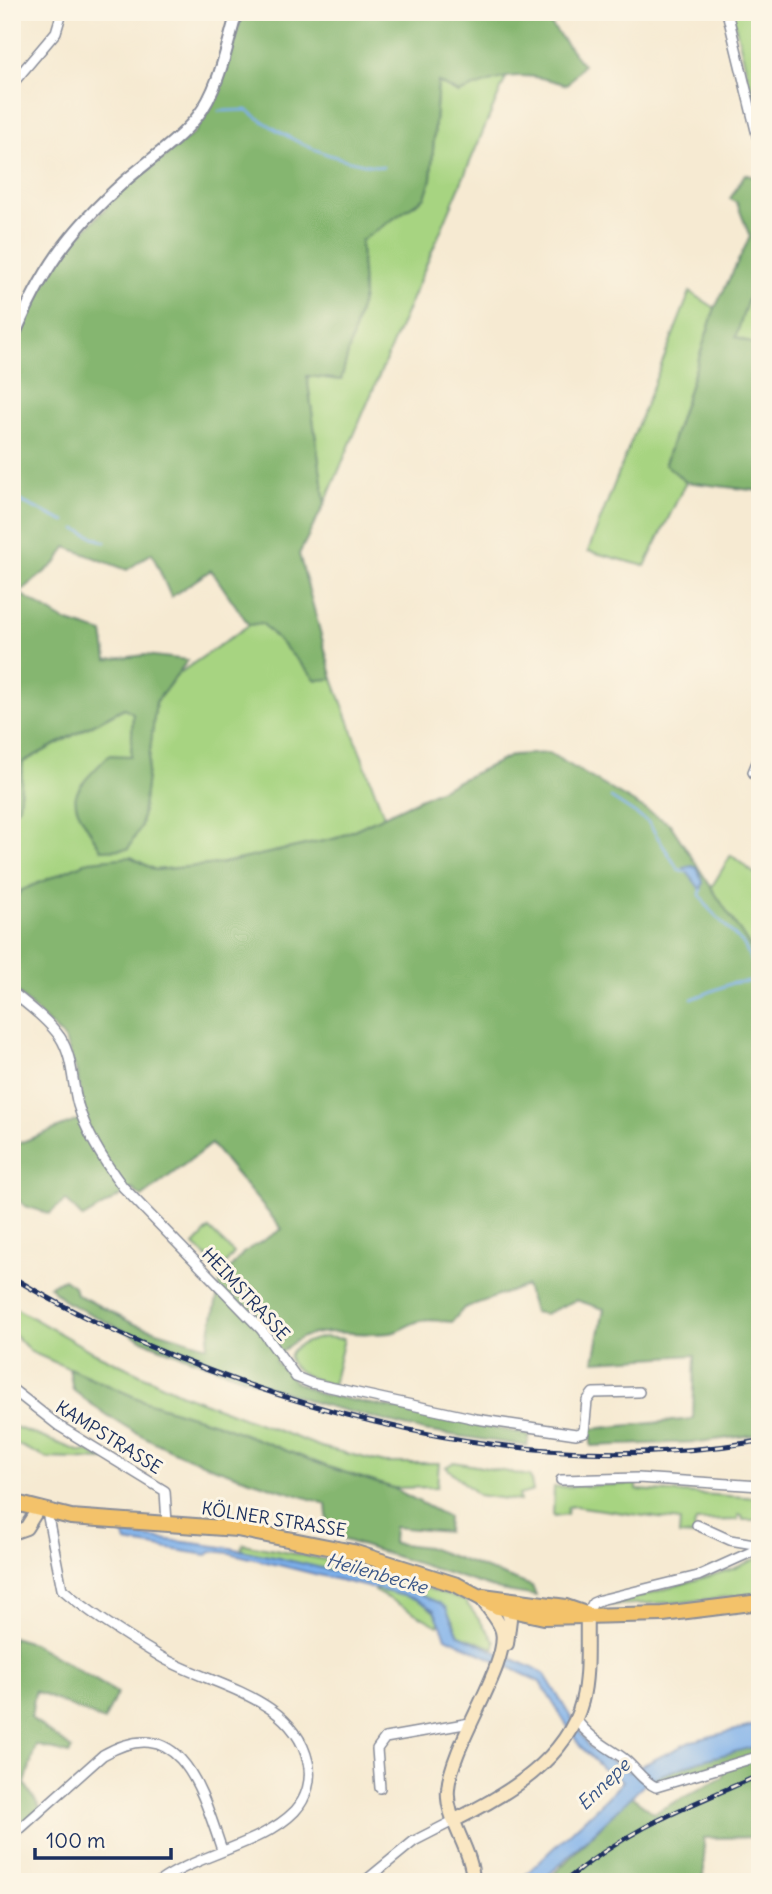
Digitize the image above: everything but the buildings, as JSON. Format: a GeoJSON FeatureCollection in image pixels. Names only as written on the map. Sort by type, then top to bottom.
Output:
{"type":"FeatureCollection","features":[{"type":"Feature","properties":{"kind":"main road","name":"KÖLNER STRASSE"},"geometry":{"type":"LineString","coordinates":[[12,1502],[71,1517],[237,1529],[353,1552],[428,1575],[481,1595],[508,1610],[544,1617],[663,1614],[760,1602]]}},
{"type":"Feature","properties":{"kind":"main road"},"geometry":{"type":"LineString","coordinates":[[12,1533],[26,1528],[43,1511]]}},
{"type":"Feature","properties":{"kind":"main road","name":"KÖLNER STRASSE"},"geometry":{"type":"LineString","coordinates":[[481,1595],[566,1607],[587,1614]]}},
{"type":"Feature","properties":{"kind":"main road"},"geometry":{"type":"LineString","coordinates":[[481,1595],[500,1627],[502,1653]]}},
{"type":"Feature","properties":{"kind":"main road"},"geometry":{"type":"LineString","coordinates":[[473,1882],[470,1856],[448,1802],[448,1788],[470,1723],[510,1632],[508,1610],[500,1597]]}},
{"type":"Feature","properties":{"kind":"main road"},"geometry":{"type":"LineString","coordinates":[[455,1820],[524,1780],[576,1720],[587,1674],[587,1614]]}},
{"type":"Feature","properties":{"kind":"street"},"geometry":{"type":"LineString","coordinates":[[12,83],[56,32],[62,12]]}},
{"type":"Feature","properties":{"kind":"street"},"geometry":{"type":"LineString","coordinates":[[12,341],[32,293],[50,261],[104,200],[199,116],[210,93],[237,12]]}},
{"type":"Feature","properties":{"kind":"street"},"geometry":{"type":"LineString","coordinates":[[727,12],[760,147]]}},
{"type":"Feature","properties":{"kind":"street"},"geometry":{"type":"LineString","coordinates":[[760,755],[753,772],[760,782]]}},
{"type":"Feature","properties":{"kind":"street","name":"HEIMSTRASSE"},"geometry":{"type":"LineString","coordinates":[[12,992],[51,1025],[62,1039],[72,1070],[78,1105],[104,1162],[117,1179],[261,1329],[296,1377],[311,1383],[476,1419],[576,1434],[584,1432],[587,1401],[593,1393],[639,1392]]}},
{"type":"Feature","properties":{"kind":"street","name":"KAMPSTRASSE"},"geometry":{"type":"LineString","coordinates":[[12,1389],[59,1426],[165,1491],[167,1523]]}},
{"type":"Feature","properties":{"kind":"street"},"geometry":{"type":"LineString","coordinates":[[561,1480],[638,1478],[760,1486]]}},
{"type":"Feature","properties":{"kind":"street"},"geometry":{"type":"LineString","coordinates":[[43,1511],[62,1589],[166,1660],[227,1684],[257,1700],[292,1730],[302,1743],[310,1772],[304,1798],[298,1809],[268,1830],[159,1882]]}},
{"type":"Feature","properties":{"kind":"street"},"geometry":{"type":"LineString","coordinates":[[587,1614],[593,1603],[600,1600],[698,1576],[758,1549],[754,1544],[730,1540],[697,1525]]}},
{"type":"Feature","properties":{"kind":"street"},"geometry":{"type":"LineString","coordinates":[[576,1720],[591,1739],[625,1759],[649,1784],[666,1785],[760,1756]]}},
{"type":"Feature","properties":{"kind":"street"},"geometry":{"type":"LineString","coordinates":[[380,1788],[377,1748],[385,1738],[441,1725],[470,1723]]}},
{"type":"Feature","properties":{"kind":"street"},"geometry":{"type":"LineString","coordinates":[[12,1836],[103,1755],[117,1748],[147,1742],[172,1749],[189,1768],[222,1850]]}},
{"type":"Feature","properties":{"kind":"street"},"geometry":{"type":"LineString","coordinates":[[364,1882],[414,1841],[455,1820]]}},
{"type":"Feature","properties":{"kind":"green space"},"geometry":{"type":"Polygon","coordinates":[[[243,12],[541,12],[583,65],[567,85],[523,76],[488,82],[458,93],[438,82],[431,179],[425,197],[361,241],[363,297],[341,380],[307,376],[325,503],[299,554],[333,679],[316,680],[262,623],[249,625],[211,570],[171,597],[152,553],[127,570],[66,547],[57,562],[19,593],[65,621],[103,633],[107,660],[145,655],[188,660],[156,702],[141,826],[128,849],[101,850],[75,800],[83,782],[109,755],[131,756],[133,713],[124,708],[23,762],[19,806],[12,813],[12,354],[42,284],[60,256],[119,194],[194,133],[218,93],[243,12]]]}},
{"type":"Feature","properties":{"kind":"green space"},"geometry":{"type":"Polygon","coordinates":[[[732,12],[760,12],[760,125],[732,12]]]}},
{"type":"Feature","properties":{"kind":"green space"},"geometry":{"type":"Polygon","coordinates":[[[507,75],[325,503],[307,376],[341,380],[363,297],[361,241],[425,197],[431,179],[438,82],[458,93],[507,75]]]}},
{"type":"Feature","properties":{"kind":"green space"},"geometry":{"type":"Polygon","coordinates":[[[745,174],[760,179],[760,261],[736,337],[760,347],[760,491],[686,482],[665,464],[715,308],[750,237],[737,203],[730,199],[745,174]]]}},
{"type":"Feature","properties":{"kind":"green space"},"geometry":{"type":"Polygon","coordinates":[[[760,261],[760,347],[735,337],[760,261]]]}},
{"type":"Feature","properties":{"kind":"green space"},"geometry":{"type":"Polygon","coordinates":[[[690,292],[715,308],[665,463],[686,482],[645,566],[588,551],[690,292]]]}},
{"type":"Feature","properties":{"kind":"green space"},"geometry":{"type":"Polygon","coordinates":[[[262,623],[316,679],[333,679],[384,816],[337,838],[219,864],[155,870],[131,857],[20,891],[12,906],[12,813],[19,806],[23,762],[124,708],[133,713],[131,756],[141,826],[156,702],[178,674],[249,625],[262,623]]]}},
{"type":"Feature","properties":{"kind":"green space"},"geometry":{"type":"Polygon","coordinates":[[[549,753],[670,824],[760,962],[760,1434],[699,1442],[591,1446],[591,1429],[693,1419],[695,1355],[594,1361],[604,1309],[576,1300],[545,1314],[534,1312],[526,1286],[464,1308],[452,1322],[420,1321],[390,1333],[313,1334],[287,1347],[275,1361],[295,1382],[320,1394],[530,1435],[527,1446],[424,1431],[316,1403],[153,1345],[66,1302],[49,1286],[64,1279],[74,1286],[76,1294],[134,1324],[207,1346],[221,1280],[243,1253],[282,1229],[211,1144],[142,1197],[132,1189],[83,1218],[66,1200],[49,1214],[25,1206],[12,1194],[12,1146],[86,1117],[76,1070],[64,1038],[12,988],[12,909],[20,891],[89,861],[131,857],[155,870],[219,864],[337,838],[513,755],[549,753]]]}},
{"type":"Feature","properties":{"kind":"green space"},"geometry":{"type":"Polygon","coordinates":[[[731,855],[760,878],[760,962],[711,888],[731,855]]]}},
{"type":"Feature","properties":{"kind":"green space"},"geometry":{"type":"Polygon","coordinates":[[[209,1229],[234,1253],[221,1270],[194,1245],[209,1229]]]}},
{"type":"Feature","properties":{"kind":"green space"},"geometry":{"type":"Polygon","coordinates":[[[12,1306],[89,1350],[182,1394],[321,1447],[385,1463],[439,1463],[437,1487],[393,1488],[328,1467],[218,1424],[146,1402],[31,1352],[12,1332],[12,1306]]]}},
{"type":"Feature","properties":{"kind":"green space"},"geometry":{"type":"Polygon","coordinates":[[[324,1337],[344,1339],[333,1385],[306,1375],[291,1362],[290,1355],[294,1349],[305,1342],[324,1337]]]}},
{"type":"Feature","properties":{"kind":"green space"},"geometry":{"type":"Polygon","coordinates":[[[69,1368],[146,1402],[218,1424],[328,1467],[393,1488],[448,1517],[447,1532],[394,1527],[393,1543],[427,1547],[532,1586],[536,1596],[500,1590],[345,1540],[328,1526],[326,1504],[225,1472],[133,1431],[73,1390],[69,1368]]]}},
{"type":"Feature","properties":{"kind":"green space"},"geometry":{"type":"Polygon","coordinates":[[[12,1428],[81,1452],[87,1451],[105,1460],[46,1458],[12,1442],[12,1428]]]}},
{"type":"Feature","properties":{"kind":"green space"},"geometry":{"type":"Polygon","coordinates":[[[454,1462],[530,1476],[533,1491],[519,1495],[520,1501],[478,1495],[446,1467],[454,1462]]]}},
{"type":"Feature","properties":{"kind":"green space"},"geometry":{"type":"Polygon","coordinates":[[[637,1484],[637,1490],[760,1498],[760,1520],[743,1520],[742,1516],[738,1515],[738,1520],[696,1521],[694,1528],[698,1536],[679,1535],[680,1521],[575,1506],[568,1507],[567,1514],[553,1516],[554,1487],[637,1484]]]}},
{"type":"Feature","properties":{"kind":"green space"},"geometry":{"type":"Polygon","coordinates":[[[243,1544],[353,1565],[465,1601],[495,1641],[494,1648],[459,1635],[453,1620],[411,1590],[241,1550],[243,1544]]]}},
{"type":"Feature","properties":{"kind":"green space"},"geometry":{"type":"Polygon","coordinates":[[[760,1557],[760,1593],[684,1602],[611,1605],[733,1569],[760,1557]]]}},
{"type":"Feature","properties":{"kind":"green space"},"geometry":{"type":"Polygon","coordinates":[[[377,1588],[420,1601],[440,1619],[438,1626],[375,1591],[377,1588]]]}},
{"type":"Feature","properties":{"kind":"green space"},"geometry":{"type":"Polygon","coordinates":[[[12,1637],[32,1643],[117,1693],[104,1721],[35,1691],[31,1718],[72,1749],[69,1754],[36,1745],[25,1784],[42,1811],[12,1837],[12,1637]]]}},
{"type":"Feature","properties":{"kind":"green space"},"geometry":{"type":"Polygon","coordinates":[[[760,1745],[760,1837],[704,1838],[704,1882],[546,1882],[631,1796],[654,1813],[723,1777],[723,1767],[661,1784],[650,1779],[699,1761],[760,1745]]]}},
{"type":"Feature","properties":{"kind":"water"},"geometry":{"type":"Polygon","coordinates":[[[684,868],[697,868],[703,882],[701,890],[684,868]]]}},
{"type":"Feature","properties":{"kind":"water"},"geometry":{"type":"Polygon","coordinates":[[[123,1534],[230,1548],[279,1558],[401,1587],[440,1603],[446,1608],[459,1635],[544,1673],[589,1747],[629,1772],[692,1741],[760,1724],[760,1745],[699,1761],[650,1779],[541,1882],[519,1882],[623,1781],[602,1768],[580,1746],[540,1682],[446,1637],[434,1610],[416,1599],[230,1553],[212,1551],[207,1555],[126,1542],[123,1534]]]}},
{"type":"Feature","properties":{"kind":"waterway"},"geometry":{"type":"LineString","coordinates":[[219,111],[247,110],[311,148],[345,160],[383,167]]}},
{"type":"Feature","properties":{"kind":"waterway"},"geometry":{"type":"LineString","coordinates":[[16,499],[65,522]]}},
{"type":"Feature","properties":{"kind":"waterway"},"geometry":{"type":"LineString","coordinates":[[76,529],[105,542]]}},
{"type":"Feature","properties":{"kind":"waterway"},"geometry":{"type":"LineString","coordinates":[[611,798],[648,822],[678,869],[686,872]]}},
{"type":"Feature","properties":{"kind":"waterway"},"geometry":{"type":"LineString","coordinates":[[701,890],[700,895],[709,909],[744,945],[760,979]]}},
{"type":"Feature","properties":{"kind":"waterway"},"geometry":{"type":"LineString","coordinates":[[692,999],[732,983],[760,980]]}},
{"type":"Feature","properties":{"kind":"railway"},"geometry":{"type":"LineString","coordinates":[[12,1277],[95,1322],[151,1347],[238,1381],[366,1420],[496,1445],[561,1451],[627,1453],[760,1441]]}},
{"type":"Feature","properties":{"kind":"railway"},"geometry":{"type":"LineString","coordinates":[[564,1882],[634,1833],[681,1809],[760,1775]]}},
{"type":"Feature","properties":{"kind":"water label","name":"Heilenbecke"},"geometry":{"type":"Point","coordinates":[377,1573]}},
{"type":"Feature","properties":{"kind":"water label","name":"Ennepe"},"geometry":{"type":"Point","coordinates":[603,1784]}}]}
